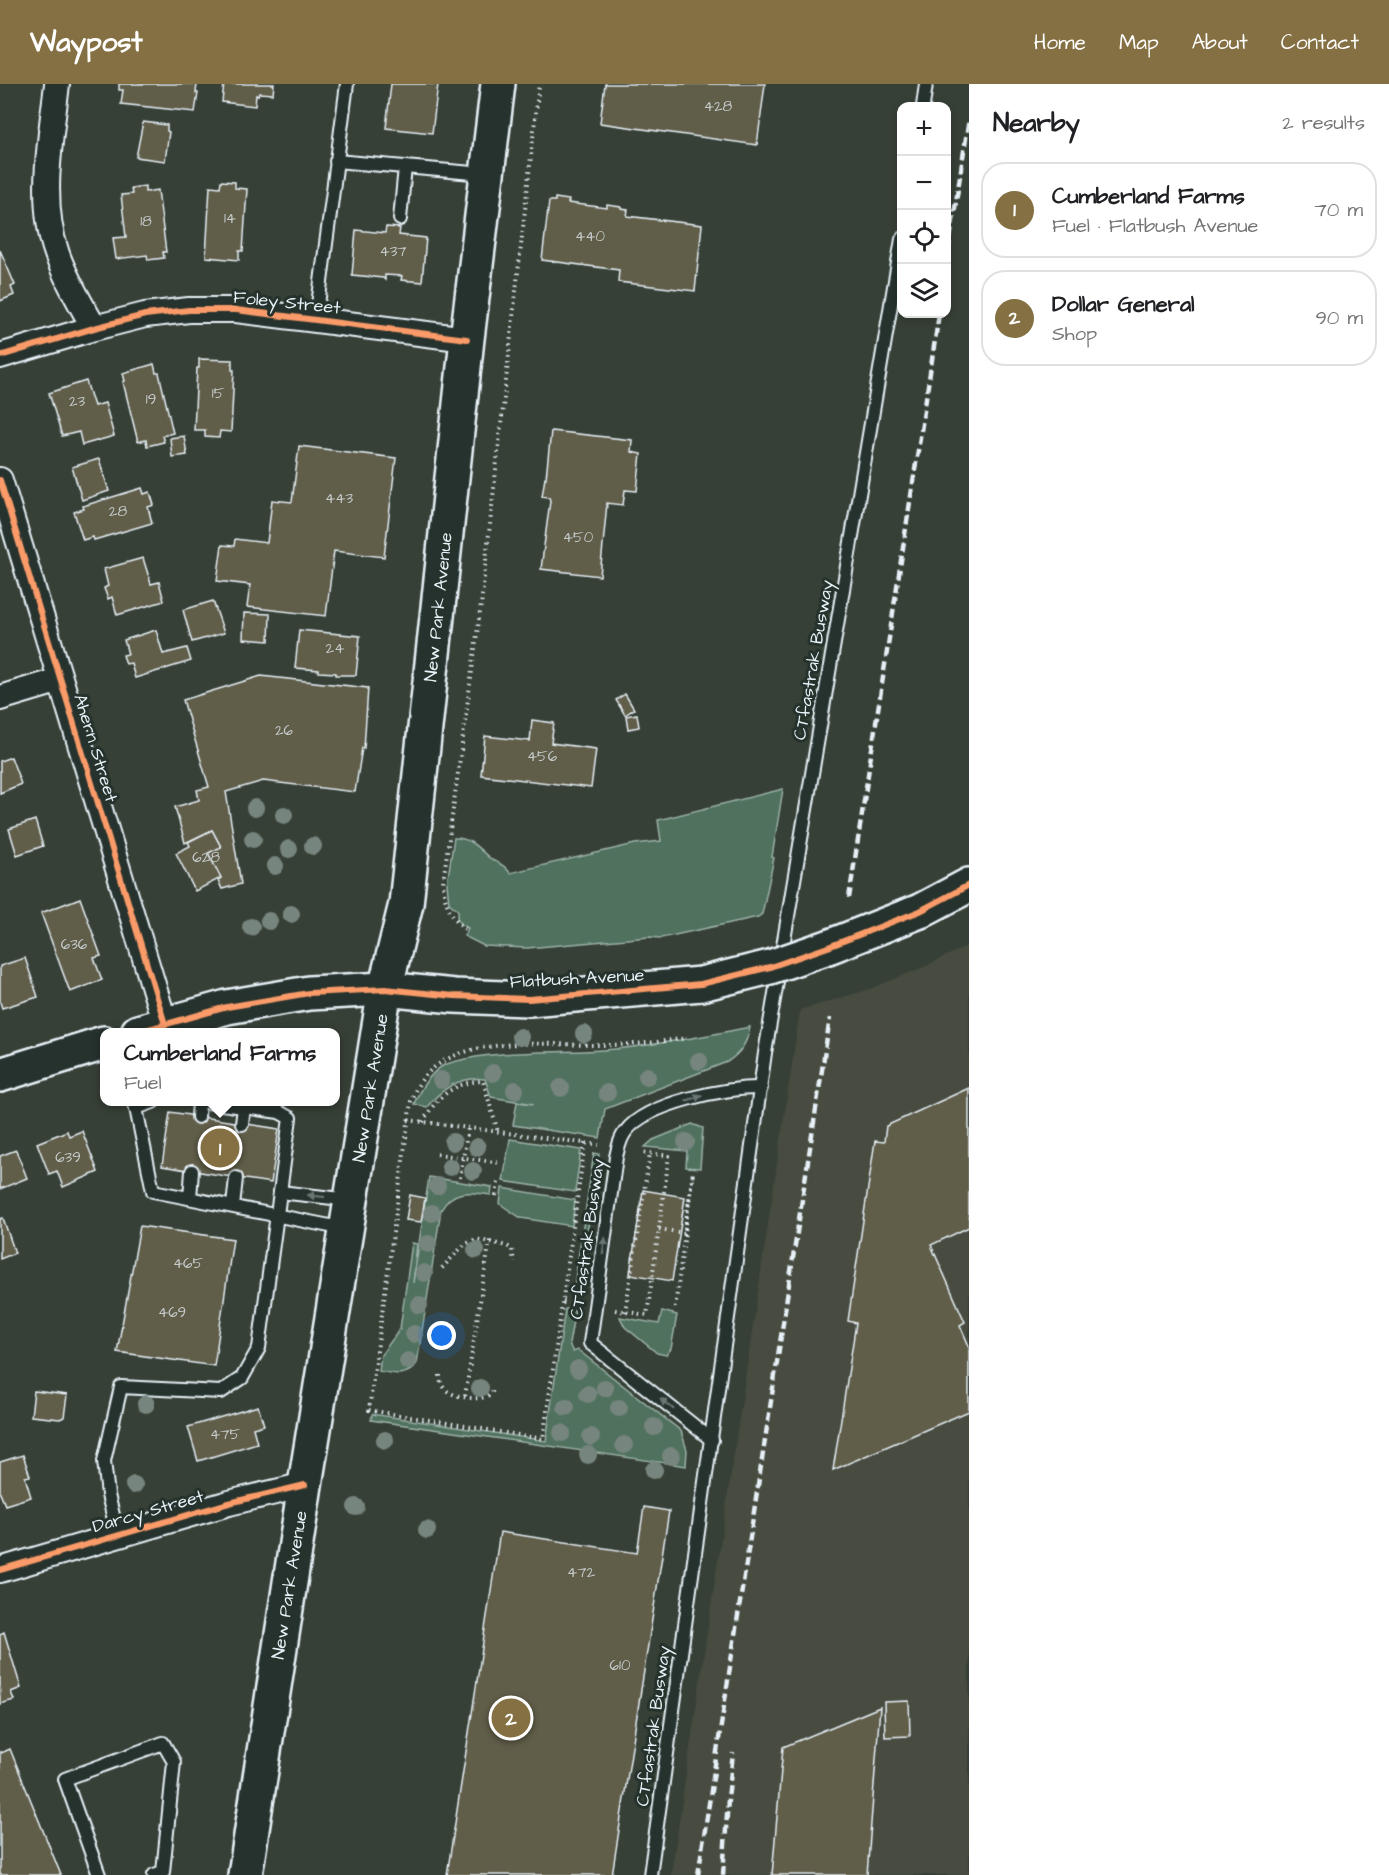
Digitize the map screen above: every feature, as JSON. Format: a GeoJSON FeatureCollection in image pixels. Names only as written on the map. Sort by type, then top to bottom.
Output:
{"type":"FeatureCollection","features":[{"type":"Feature","properties":{"kind":"main road","name":"New Park Avenue"},"geometry":{"type":"LineString","coordinates":[[245,1875],[385,989],[406,904],[467,339],[498,84]]}},
{"type":"Feature","properties":{"kind":"main road","name":"Flatbush Avenue"},"geometry":{"type":"LineString","coordinates":[[152,1028],[227,1007],[309,993],[385,989],[454,996],[528,999],[701,984],[770,967],[828,947],[920,911],[969,885]]}},
{"type":"Feature","properties":{"kind":"main road"},"geometry":{"type":"LineString","coordinates":[[0,1075],[100,1045]]}},
{"type":"Feature","properties":{"kind":"street"},"geometry":{"type":"LineString","coordinates":[[57,84],[47,165],[48,210],[56,252],[73,291],[94,328]]}},
{"type":"Feature","properties":{"kind":"street","name":"Foley Street"},"geometry":{"type":"LineString","coordinates":[[0,356],[145,315],[189,310],[236,310],[467,339]]}},
{"type":"Feature","properties":{"kind":"street","name":"Ahern Street"},"geometry":{"type":"LineString","coordinates":[[0,480],[60,680],[152,1028]]}},
{"type":"Feature","properties":{"kind":"street"},"geometry":{"type":"LineString","coordinates":[[0,698],[60,680]]}},
{"type":"Feature","properties":{"kind":"street","name":"Darcy Street"},"geometry":{"type":"LineString","coordinates":[[0,1570],[229,1503],[305,1485]]}},
{"type":"Feature","properties":{"kind":"lane"},"geometry":{"type":"LineString","coordinates":[[316,320],[348,84]]}},
{"type":"Feature","properties":{"kind":"lane"},"geometry":{"type":"LineString","coordinates":[[924,102],[926,84]]}},
{"type":"Feature","properties":{"kind":"lane"},"geometry":{"type":"LineString","coordinates":[[336,161],[487,175]]}},
{"type":"Feature","properties":{"kind":"lane"},"geometry":{"type":"LineString","coordinates":[[400,219],[405,167]]}},
{"type":"Feature","properties":{"kind":"lane","name":"CTfastrak Busway"},"geometry":{"type":"LineString","coordinates":[[650,1875],[761,1088],[898,264]]}},
{"type":"Feature","properties":{"kind":"lane","name":"CTfastrak Busway"},"geometry":{"type":"LineString","coordinates":[[712,1440],[590,1343],[616,1157],[625,1132],[639,1120],[659,1110],[725,1089],[761,1088]]}},
{"type":"Feature","properties":{"kind":"lane"},"geometry":{"type":"LineString","coordinates":[[135,1106],[153,1191],[277,1214],[349,1215]]}},
{"type":"Feature","properties":{"kind":"lane"},"geometry":{"type":"LineString","coordinates":[[198,1117],[199,1106]]}},
{"type":"Feature","properties":{"kind":"lane"},"geometry":{"type":"LineString","coordinates":[[118,1535],[108,1495],[104,1461],[121,1387],[221,1392],[242,1378],[259,1348],[290,1118],[279,1112],[238,1106]]}},
{"type":"Feature","properties":{"kind":"lane"},"geometry":{"type":"LineString","coordinates":[[242,1124],[244,1107]]}},
{"type":"Feature","properties":{"kind":"lane"},"geometry":{"type":"LineString","coordinates":[[190,1198],[192,1171]]}},
{"type":"Feature","properties":{"kind":"lane"},"geometry":{"type":"LineString","coordinates":[[233,1206],[236,1178]]}},
{"type":"Feature","properties":{"kind":"lane"},"geometry":{"type":"LineString","coordinates":[[280,1192],[349,1215]]}},
{"type":"Feature","properties":{"kind":"lane"},"geometry":{"type":"LineString","coordinates":[[99,1875],[65,1779],[163,1743],[174,1762],[162,1872],[154,1875]]}},
{"type":"Feature","properties":{"kind":"path"},"geometry":{"type":"LineString","coordinates":[[465,929],[448,908],[443,882],[481,605],[539,84]]}},
{"type":"Feature","properties":{"kind":"path"},"geometry":{"type":"LineString","coordinates":[[585,1143],[543,1439],[369,1410],[408,1120],[412,1095],[421,1080],[433,1067],[453,1055],[507,1044],[606,1046],[656,1043],[687,1038]]}},
{"type":"Feature","properties":{"kind":"path"},"geometry":{"type":"LineString","coordinates":[[423,1122],[436,1102],[446,1092],[465,1083],[483,1081],[498,1132]]}},
{"type":"Feature","properties":{"kind":"path"},"geometry":{"type":"LineString","coordinates":[[408,1120],[599,1145]]}},
{"type":"Feature","properties":{"kind":"path"},"geometry":{"type":"LineString","coordinates":[[460,1178],[468,1128]]}},
{"type":"Feature","properties":{"kind":"path"},"geometry":{"type":"LineString","coordinates":[[615,1310],[647,1315],[669,1156],[642,1152]]}},
{"type":"Feature","properties":{"kind":"path"},"geometry":{"type":"LineString","coordinates":[[625,1312],[650,1153]]}},
{"type":"Feature","properties":{"kind":"path"},"geometry":{"type":"LineString","coordinates":[[437,1154],[501,1163]]}},
{"type":"Feature","properties":{"kind":"path"},"geometry":{"type":"LineString","coordinates":[[659,1229],[684,1233],[693,1172],[675,1308]]}},
{"type":"Feature","properties":{"kind":"path"},"geometry":{"type":"LineString","coordinates":[[496,1196],[498,1182]]}},
{"type":"Feature","properties":{"kind":"path"},"geometry":{"type":"LineString","coordinates":[[442,1268],[465,1244],[476,1239],[490,1240],[512,1249],[514,1262]]}},
{"type":"Feature","properties":{"kind":"path"},"geometry":{"type":"LineString","coordinates":[[465,1396],[490,1240]]}},
{"type":"Feature","properties":{"kind":"path"},"geometry":{"type":"LineString","coordinates":[[563,1302],[579,1304]]}},
{"type":"Feature","properties":{"kind":"path"},"geometry":{"type":"LineString","coordinates":[[440,1376],[440,1382],[447,1392],[481,1398],[490,1394],[494,1389]]}},
{"type":"Feature","properties":{"kind":"shaded area"},"geometry":{"type":"Polygon","coordinates":[[[969,945],[969,1875],[671,1875],[800,1010],[870,989],[969,945]]]}},
{"type":"Feature","properties":{"kind":"green space"},"geometry":{"type":"Polygon","coordinates":[[[783,789],[772,857],[774,858],[762,914],[758,917],[661,938],[649,937],[527,948],[484,946],[464,936],[468,928],[462,925],[457,918],[458,910],[449,903],[447,884],[454,838],[470,842],[510,873],[635,844],[661,841],[658,820],[783,789]]]}},
{"type":"Feature","properties":{"kind":"green space"},"geometry":{"type":"Polygon","coordinates":[[[750,1027],[743,1047],[727,1062],[605,1109],[600,1138],[513,1125],[517,1102],[534,1104],[491,1097],[485,1079],[468,1079],[452,1085],[439,1094],[427,1107],[414,1104],[429,1077],[444,1065],[460,1060],[508,1053],[622,1048],[677,1041],[750,1027]]]}},
{"type":"Feature","properties":{"kind":"green space"},"geometry":{"type":"Polygon","coordinates":[[[692,1124],[703,1128],[700,1168],[686,1167],[687,1151],[645,1147],[653,1140],[692,1124]]]}},
{"type":"Feature","properties":{"kind":"green space"},"geometry":{"type":"Polygon","coordinates":[[[510,1139],[581,1150],[575,1192],[503,1181],[510,1139]]]}},
{"type":"Feature","properties":{"kind":"green space"},"geometry":{"type":"Polygon","coordinates":[[[594,1153],[599,1154],[578,1294],[573,1293],[594,1153]]]}},
{"type":"Feature","properties":{"kind":"green space"},"geometry":{"type":"Polygon","coordinates":[[[429,1177],[492,1187],[491,1195],[463,1193],[451,1198],[441,1210],[417,1363],[405,1373],[379,1371],[381,1355],[400,1329],[412,1243],[417,1244],[413,1283],[429,1177]]]}},
{"type":"Feature","properties":{"kind":"green space"},"geometry":{"type":"Polygon","coordinates":[[[502,1188],[575,1200],[572,1226],[521,1218],[500,1204],[502,1188]]]}},
{"type":"Feature","properties":{"kind":"green space"},"geometry":{"type":"Polygon","coordinates":[[[565,1309],[575,1310],[569,1344],[573,1352],[578,1350],[681,1431],[687,1450],[686,1466],[371,1420],[372,1414],[546,1441],[565,1309]]]}},
{"type":"Feature","properties":{"kind":"green space"},"geometry":{"type":"Polygon","coordinates":[[[662,1311],[677,1315],[671,1349],[666,1355],[657,1353],[625,1327],[620,1317],[659,1324],[662,1311]]]}},
{"type":"Feature","properties":{"kind":"building"},"geometry":{"type":"Polygon","coordinates":[[[119,84],[197,84],[195,112],[121,104],[123,90],[119,90],[119,84]]]}},
{"type":"Feature","properties":{"kind":"building"},"geometry":{"type":"Polygon","coordinates":[[[224,84],[274,84],[273,94],[259,93],[258,96],[256,95],[255,106],[222,102],[224,84]]]}},
{"type":"Feature","properties":{"kind":"building"},"geometry":{"type":"Polygon","coordinates":[[[391,84],[438,84],[432,133],[386,128],[391,84]]]}},
{"type":"Feature","properties":{"kind":"building"},"geometry":{"type":"Polygon","coordinates":[[[605,84],[765,84],[757,145],[600,123],[605,84]]]}},
{"type":"Feature","properties":{"kind":"building"},"geometry":{"type":"Polygon","coordinates":[[[143,122],[167,125],[169,132],[165,161],[136,157],[143,122]]]}},
{"type":"Feature","properties":{"kind":"building"},"geometry":{"type":"Polygon","coordinates":[[[221,181],[235,182],[235,188],[247,189],[243,251],[239,251],[239,260],[206,257],[210,186],[220,187],[221,181]]]}},
{"type":"Feature","properties":{"kind":"building"},"geometry":{"type":"Polygon","coordinates":[[[145,186],[145,192],[158,190],[166,252],[163,252],[164,258],[148,260],[147,255],[116,259],[113,238],[126,237],[121,195],[132,194],[131,188],[145,186]]]}},
{"type":"Feature","properties":{"kind":"building"},"geometry":{"type":"Polygon","coordinates":[[[555,198],[569,200],[568,203],[607,208],[607,205],[621,207],[621,209],[628,210],[627,216],[702,225],[695,291],[618,282],[619,270],[542,260],[549,201],[555,201],[555,198]]]}},
{"type":"Feature","properties":{"kind":"building"},"geometry":{"type":"Polygon","coordinates":[[[386,227],[400,228],[399,235],[426,238],[422,282],[401,280],[402,276],[385,275],[385,280],[352,275],[356,230],[385,233],[386,227]]]}},
{"type":"Feature","properties":{"kind":"building"},"geometry":{"type":"Polygon","coordinates":[[[0,250],[15,285],[11,287],[14,295],[0,301],[0,250]]]}},
{"type":"Feature","properties":{"kind":"building"},"geometry":{"type":"Polygon","coordinates":[[[199,359],[232,360],[232,370],[234,370],[231,432],[220,431],[219,438],[205,437],[205,430],[194,430],[199,359]]]}},
{"type":"Feature","properties":{"kind":"building"},"geometry":{"type":"Polygon","coordinates":[[[154,364],[156,373],[159,373],[173,433],[162,436],[164,442],[147,446],[146,440],[138,442],[123,382],[125,381],[123,373],[154,364]]]}},
{"type":"Feature","properties":{"kind":"building"},"geometry":{"type":"Polygon","coordinates":[[[86,381],[94,406],[105,403],[114,436],[82,445],[79,432],[62,436],[49,393],[86,381]]]}},
{"type":"Feature","properties":{"kind":"building"},"geometry":{"type":"Polygon","coordinates":[[[551,431],[632,440],[631,452],[641,454],[637,491],[625,490],[623,505],[607,503],[600,576],[541,569],[550,501],[549,497],[542,496],[551,431]]]}},
{"type":"Feature","properties":{"kind":"building"},"geometry":{"type":"Polygon","coordinates":[[[184,436],[187,455],[172,457],[170,438],[184,436]]]}},
{"type":"Feature","properties":{"kind":"building"},"geometry":{"type":"Polygon","coordinates":[[[299,446],[396,458],[384,557],[334,551],[326,616],[247,607],[250,585],[217,581],[222,545],[234,546],[235,539],[267,543],[272,500],[292,502],[299,446]]]}},
{"type":"Feature","properties":{"kind":"building"},"geometry":{"type":"Polygon","coordinates":[[[99,459],[109,491],[82,500],[72,467],[99,459]]]}},
{"type":"Feature","properties":{"kind":"building"},"geometry":{"type":"Polygon","coordinates":[[[142,488],[144,494],[150,492],[154,505],[148,507],[152,523],[94,540],[93,537],[83,540],[74,512],[84,509],[83,506],[142,488]]]}},
{"type":"Feature","properties":{"kind":"building"},"geometry":{"type":"Polygon","coordinates":[[[143,558],[151,584],[159,582],[164,601],[117,615],[112,597],[108,599],[104,588],[108,586],[104,569],[143,558]]]}},
{"type":"Feature","properties":{"kind":"building"},"geometry":{"type":"Polygon","coordinates":[[[213,601],[224,633],[192,642],[183,610],[213,601]]]}},
{"type":"Feature","properties":{"kind":"building"},"geometry":{"type":"Polygon","coordinates":[[[244,613],[270,614],[269,641],[243,639],[244,613]]]}},
{"type":"Feature","properties":{"kind":"building"},"geometry":{"type":"Polygon","coordinates":[[[156,630],[163,654],[187,648],[191,661],[135,678],[131,663],[126,664],[123,655],[128,654],[124,640],[156,630]]]}},
{"type":"Feature","properties":{"kind":"building"},"geometry":{"type":"Polygon","coordinates":[[[299,630],[360,636],[356,675],[336,675],[336,673],[319,672],[319,670],[295,668],[299,630]]]}},
{"type":"Feature","properties":{"kind":"building"},"geometry":{"type":"Polygon","coordinates":[[[261,676],[368,688],[364,748],[362,748],[355,792],[263,781],[226,792],[241,884],[222,889],[218,880],[221,878],[208,853],[221,847],[212,830],[185,843],[175,807],[199,800],[197,790],[209,787],[183,700],[261,676]]]}},
{"type":"Feature","properties":{"kind":"building"},"geometry":{"type":"Polygon","coordinates":[[[625,694],[634,709],[625,715],[616,700],[625,694]]]}},
{"type":"Feature","properties":{"kind":"building"},"geometry":{"type":"Polygon","coordinates":[[[637,714],[639,727],[628,729],[626,716],[637,714]]]}},
{"type":"Feature","properties":{"kind":"building"},"geometry":{"type":"Polygon","coordinates":[[[532,720],[554,723],[551,743],[596,749],[591,788],[481,775],[485,736],[530,741],[532,720]]]}},
{"type":"Feature","properties":{"kind":"building"},"geometry":{"type":"Polygon","coordinates":[[[11,757],[21,784],[0,793],[0,761],[11,757]]]}},
{"type":"Feature","properties":{"kind":"building"},"geometry":{"type":"Polygon","coordinates":[[[35,820],[43,846],[17,855],[9,829],[35,820]]]}},
{"type":"Feature","properties":{"kind":"building"},"geometry":{"type":"Polygon","coordinates":[[[212,830],[221,847],[208,853],[221,878],[195,891],[176,853],[190,846],[188,842],[212,830]]]}},
{"type":"Feature","properties":{"kind":"building"},"geometry":{"type":"Polygon","coordinates":[[[80,898],[101,956],[94,958],[102,980],[70,992],[41,913],[80,898]]]}},
{"type":"Feature","properties":{"kind":"building"},"geometry":{"type":"Polygon","coordinates":[[[25,958],[38,997],[2,1008],[0,966],[25,958]]]}},
{"type":"Feature","properties":{"kind":"building"},"geometry":{"type":"Polygon","coordinates":[[[969,1088],[969,1227],[931,1245],[965,1322],[960,1325],[969,1346],[969,1411],[833,1470],[856,1323],[848,1321],[875,1141],[884,1142],[886,1126],[969,1088]]]}},
{"type":"Feature","properties":{"kind":"building"},"geometry":{"type":"Polygon","coordinates":[[[170,1112],[279,1129],[271,1183],[162,1166],[170,1112]]]}},
{"type":"Feature","properties":{"kind":"building"},"geometry":{"type":"Polygon","coordinates":[[[67,1131],[69,1136],[82,1131],[98,1172],[63,1187],[57,1171],[49,1174],[37,1143],[67,1131]]]}},
{"type":"Feature","properties":{"kind":"building"},"geometry":{"type":"Polygon","coordinates":[[[16,1150],[27,1178],[0,1189],[0,1156],[16,1150]]]}},
{"type":"Feature","properties":{"kind":"building"},"geometry":{"type":"Polygon","coordinates":[[[643,1190],[685,1197],[672,1281],[630,1274],[643,1190]]]}},
{"type":"Feature","properties":{"kind":"building"},"geometry":{"type":"Polygon","coordinates":[[[410,1195],[425,1198],[421,1222],[406,1220],[410,1195]]]}},
{"type":"Feature","properties":{"kind":"building"},"geometry":{"type":"Polygon","coordinates":[[[3,1218],[15,1253],[0,1259],[0,1219],[3,1218]]]}},
{"type":"Feature","properties":{"kind":"building"},"geometry":{"type":"Polygon","coordinates":[[[140,1226],[233,1239],[214,1366],[117,1352],[140,1226]]]}},
{"type":"Feature","properties":{"kind":"building"},"geometry":{"type":"Polygon","coordinates":[[[34,1391],[67,1395],[64,1417],[60,1419],[31,1416],[34,1391]]]}},
{"type":"Feature","properties":{"kind":"building"},"geometry":{"type":"Polygon","coordinates":[[[258,1406],[264,1425],[253,1428],[257,1443],[198,1461],[188,1427],[258,1406]]]}},
{"type":"Feature","properties":{"kind":"building"},"geometry":{"type":"Polygon","coordinates":[[[23,1455],[30,1476],[25,1477],[31,1497],[5,1505],[0,1493],[0,1462],[23,1455]]]}},
{"type":"Feature","properties":{"kind":"building"},"geometry":{"type":"Polygon","coordinates":[[[644,1507],[669,1511],[612,1875],[447,1875],[500,1532],[637,1553],[644,1507]]]}},
{"type":"Feature","properties":{"kind":"building"},"geometry":{"type":"Polygon","coordinates":[[[4,1632],[21,1688],[11,1692],[14,1700],[0,1704],[0,1634],[4,1632]]]}},
{"type":"Feature","properties":{"kind":"building"},"geometry":{"type":"Polygon","coordinates":[[[909,1701],[910,1736],[885,1737],[884,1702],[909,1701]]]}},
{"type":"Feature","properties":{"kind":"building"},"geometry":{"type":"Polygon","coordinates":[[[880,1707],[867,1875],[772,1875],[783,1747],[880,1707]]]}},
{"type":"Feature","properties":{"kind":"building"},"geometry":{"type":"Polygon","coordinates":[[[10,1749],[61,1875],[0,1875],[0,1751],[1,1753],[10,1749]]]}},
{"type":"Feature","properties":{"kind":"railway"},"geometry":{"type":"LineString","coordinates":[[946,264],[969,119]]}},
{"type":"Feature","properties":{"kind":"railway"},"geometry":{"type":"LineString","coordinates":[[849,898],[938,318]]}},
{"type":"Feature","properties":{"kind":"railway"},"geometry":{"type":"LineString","coordinates":[[698,1875],[830,1018]]}},
{"type":"Feature","properties":{"kind":"railway"},"geometry":{"type":"LineString","coordinates":[[723,1875],[733,1753]]}},
{"type":"Feature","properties":{"kind":"cycle path"},"geometry":{"type":"LineString","coordinates":[[0,356],[145,315],[189,310],[236,310],[467,339]]}},
{"type":"Feature","properties":{"kind":"cycle path"},"geometry":{"type":"LineString","coordinates":[[0,480],[165,1024]]}},
{"type":"Feature","properties":{"kind":"cycle path"},"geometry":{"type":"LineString","coordinates":[[152,1028],[227,1007],[309,993],[385,989],[454,996],[529,999],[701,984],[770,967],[828,947],[920,911],[969,885]]}},
{"type":"Feature","properties":{"kind":"cycle path"},"geometry":{"type":"LineString","coordinates":[[0,1570],[229,1503],[305,1485]]}},
{"type":"Feature","properties":{"kind":"place","name":"Cumberland Farms"},"geometry":{"type":"Point","coordinates":[220,1148]}},
{"type":"Feature","properties":{"kind":"place","name":"Dollar General"},"geometry":{"type":"Point","coordinates":[511,1718]}}]}
